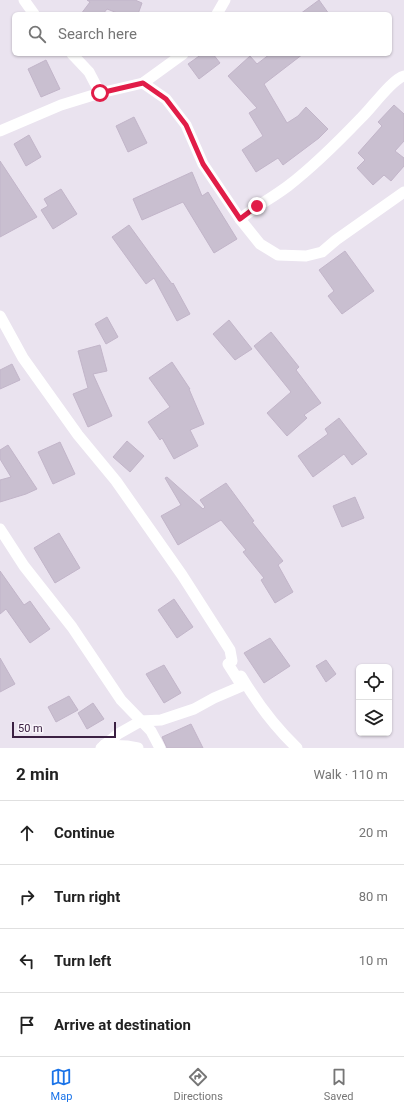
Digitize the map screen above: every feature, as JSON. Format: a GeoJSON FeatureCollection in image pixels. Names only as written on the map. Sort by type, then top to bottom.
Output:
{"type":"FeatureCollection","features":[{"type":"Feature","properties":{"kind":"street"},"geometry":{"type":"LineString","coordinates":[[24,0],[33,12]]}},
{"type":"Feature","properties":{"kind":"street"},"geometry":{"type":"LineString","coordinates":[[219,12],[225,0]]}},
{"type":"Feature","properties":{"kind":"street"},"geometry":{"type":"LineString","coordinates":[[74,56],[89,72],[100,93]]}},
{"type":"Feature","properties":{"kind":"street"},"geometry":{"type":"LineString","coordinates":[[0,131],[61,105],[100,93],[143,83],[180,56]]}},
{"type":"Feature","properties":{"kind":"street"},"geometry":{"type":"LineString","coordinates":[[240,219],[288,186],[316,162],[365,115],[394,81],[400,76],[404,76]]}},
{"type":"Feature","properties":{"kind":"street"},"geometry":{"type":"LineString","coordinates":[[143,83],[166,99],[186,125],[203,164],[240,219],[260,244],[278,255],[306,256],[322,252],[336,240],[404,192]]}},
{"type":"Feature","properties":{"kind":"street"},"geometry":{"type":"LineString","coordinates":[[0,316],[22,358],[78,435],[116,481],[182,575],[230,650],[232,660],[255,700],[285,737],[298,748]]}},
{"type":"Feature","properties":{"kind":"street"},"geometry":{"type":"LineString","coordinates":[[0,529],[24,566],[72,626],[121,700],[151,731],[160,748]]}},
{"type":"Feature","properties":{"kind":"street"},"geometry":{"type":"LineString","coordinates":[[102,746],[118,734],[141,721],[161,720],[194,709],[214,698],[242,686],[228,664],[232,660]]}},
{"type":"Feature","properties":{"kind":"street"},"geometry":{"type":"LineString","coordinates":[[102,746],[127,746],[138,748]]}},
{"type":"Feature","properties":{"kind":"building"},"geometry":{"type":"Polygon","coordinates":[[[87,0],[135,0],[142,3],[139,12],[115,12],[107,9],[105,12],[82,12],[90,2],[87,0]]]}},
{"type":"Feature","properties":{"kind":"building"},"geometry":{"type":"Polygon","coordinates":[[[319,0],[328,12],[303,12],[319,0]]]}},
{"type":"Feature","properties":{"kind":"building"},"geometry":{"type":"Polygon","coordinates":[[[199,56],[215,56],[220,63],[199,79],[188,64],[199,56]]]}},
{"type":"Feature","properties":{"kind":"building"},"geometry":{"type":"Polygon","coordinates":[[[250,56],[257,64],[267,56],[300,56],[264,84],[287,123],[298,116],[306,107],[328,129],[319,138],[283,165],[278,158],[256,172],[242,150],[263,136],[249,113],[257,108],[228,76],[250,56]]]}},
{"type":"Feature","properties":{"kind":"building"},"geometry":{"type":"Polygon","coordinates":[[[46,60],[60,89],[41,97],[28,69],[46,60]]]}},
{"type":"Feature","properties":{"kind":"building"},"geometry":{"type":"Polygon","coordinates":[[[394,105],[404,114],[404,141],[395,151],[404,158],[404,166],[391,181],[384,175],[373,185],[357,168],[365,160],[358,153],[382,126],[378,122],[394,105]]]}},
{"type":"Feature","properties":{"kind":"building"},"geometry":{"type":"Polygon","coordinates":[[[134,117],[147,143],[128,152],[116,126],[134,117]]]}},
{"type":"Feature","properties":{"kind":"building"},"geometry":{"type":"Polygon","coordinates":[[[29,135],[41,157],[26,166],[14,144],[29,135]]]}},
{"type":"Feature","properties":{"kind":"building"},"geometry":{"type":"Polygon","coordinates":[[[0,161],[37,217],[0,237],[0,161]]]}},
{"type":"Feature","properties":{"kind":"building"},"geometry":{"type":"Polygon","coordinates":[[[192,172],[202,196],[208,192],[237,239],[214,253],[183,202],[142,220],[133,199],[192,172]]]}},
{"type":"Feature","properties":{"kind":"building"},"geometry":{"type":"Polygon","coordinates":[[[61,189],[77,214],[53,229],[41,210],[48,206],[44,199],[61,189]]]}},
{"type":"Feature","properties":{"kind":"building"},"geometry":{"type":"Polygon","coordinates":[[[129,225],[172,284],[173,283],[190,314],[177,321],[154,278],[146,284],[112,237],[129,225]]]}},
{"type":"Feature","properties":{"kind":"building"},"geometry":{"type":"Polygon","coordinates":[[[345,251],[374,291],[342,314],[328,296],[334,291],[319,270],[345,251]]]}},
{"type":"Feature","properties":{"kind":"building"},"geometry":{"type":"Polygon","coordinates":[[[107,317],[118,337],[106,344],[95,324],[107,317]]]}},
{"type":"Feature","properties":{"kind":"building"},"geometry":{"type":"Polygon","coordinates":[[[229,320],[252,349],[235,360],[213,334],[229,320]]]}},
{"type":"Feature","properties":{"kind":"building"},"geometry":{"type":"Polygon","coordinates":[[[271,332],[299,367],[296,370],[321,403],[304,415],[307,418],[287,436],[267,413],[291,392],[254,346],[271,332]]]}},
{"type":"Feature","properties":{"kind":"building"},"geometry":{"type":"Polygon","coordinates":[[[100,345],[107,371],[93,374],[112,416],[88,427],[73,394],[88,388],[78,351],[100,345]]]}},
{"type":"Feature","properties":{"kind":"building"},"geometry":{"type":"Polygon","coordinates":[[[172,362],[190,389],[204,424],[190,430],[198,446],[174,459],[162,438],[160,440],[148,422],[170,407],[149,378],[172,362]]]}},
{"type":"Feature","properties":{"kind":"building"},"geometry":{"type":"Polygon","coordinates":[[[12,364],[20,380],[0,389],[0,370],[12,364]]]}},
{"type":"Feature","properties":{"kind":"building"},"geometry":{"type":"Polygon","coordinates":[[[339,418],[367,454],[352,465],[344,454],[313,477],[298,456],[328,434],[325,429],[339,418]]]}},
{"type":"Feature","properties":{"kind":"building"},"geometry":{"type":"Polygon","coordinates":[[[127,441],[144,456],[130,472],[113,457],[127,441]]]}},
{"type":"Feature","properties":{"kind":"building"},"geometry":{"type":"Polygon","coordinates":[[[60,442],[75,474],[53,484],[38,452],[60,442]]]}},
{"type":"Feature","properties":{"kind":"building"},"geometry":{"type":"Polygon","coordinates":[[[8,445],[37,489],[0,502],[0,480],[11,477],[0,459],[0,450],[8,445]]]}},
{"type":"Feature","properties":{"kind":"building"},"geometry":{"type":"Polygon","coordinates":[[[167,477],[203,509],[205,507],[200,500],[226,483],[254,521],[252,522],[283,561],[278,565],[293,592],[275,603],[261,580],[264,578],[243,552],[246,550],[221,520],[178,545],[161,516],[181,505],[165,478],[167,477]]]}},
{"type":"Feature","properties":{"kind":"building"},"geometry":{"type":"Polygon","coordinates":[[[355,497],[364,518],[342,527],[333,506],[355,497]]]}},
{"type":"Feature","properties":{"kind":"building"},"geometry":{"type":"Polygon","coordinates":[[[59,533],[80,568],[55,583],[34,548],[59,533]]]}},
{"type":"Feature","properties":{"kind":"building"},"geometry":{"type":"Polygon","coordinates":[[[0,571],[24,605],[30,601],[50,629],[30,643],[6,609],[0,614],[0,571]]]}},
{"type":"Feature","properties":{"kind":"building"},"geometry":{"type":"Polygon","coordinates":[[[174,599],[193,627],[177,638],[158,610],[174,599]]]}},
{"type":"Feature","properties":{"kind":"building"},"geometry":{"type":"Polygon","coordinates":[[[270,638],[290,666],[264,683],[244,653],[270,638]]]}},
{"type":"Feature","properties":{"kind":"building"},"geometry":{"type":"Polygon","coordinates":[[[0,658],[15,684],[0,692],[0,658]]]}},
{"type":"Feature","properties":{"kind":"building"},"geometry":{"type":"Polygon","coordinates":[[[326,660],[336,674],[326,682],[316,666],[326,660]]]}},
{"type":"Feature","properties":{"kind":"building"},"geometry":{"type":"Polygon","coordinates":[[[164,665],[181,693],[164,703],[146,674],[164,665]]]}},
{"type":"Feature","properties":{"kind":"building"},"geometry":{"type":"Polygon","coordinates":[[[69,696],[78,710],[56,722],[48,707],[69,696]]]}},
{"type":"Feature","properties":{"kind":"building"},"geometry":{"type":"Polygon","coordinates":[[[93,703],[104,719],[87,729],[78,713],[93,703]]]}},
{"type":"Feature","properties":{"kind":"building"},"geometry":{"type":"Polygon","coordinates":[[[191,724],[203,748],[167,748],[162,737],[191,724]]]}},
{"type":"Feature","properties":{"kind":"route"},"geometry":{"type":"LineString","coordinates":[[100,93],[143,83],[166,99],[186,125],[203,164],[240,219],[257,206]]}}]}
